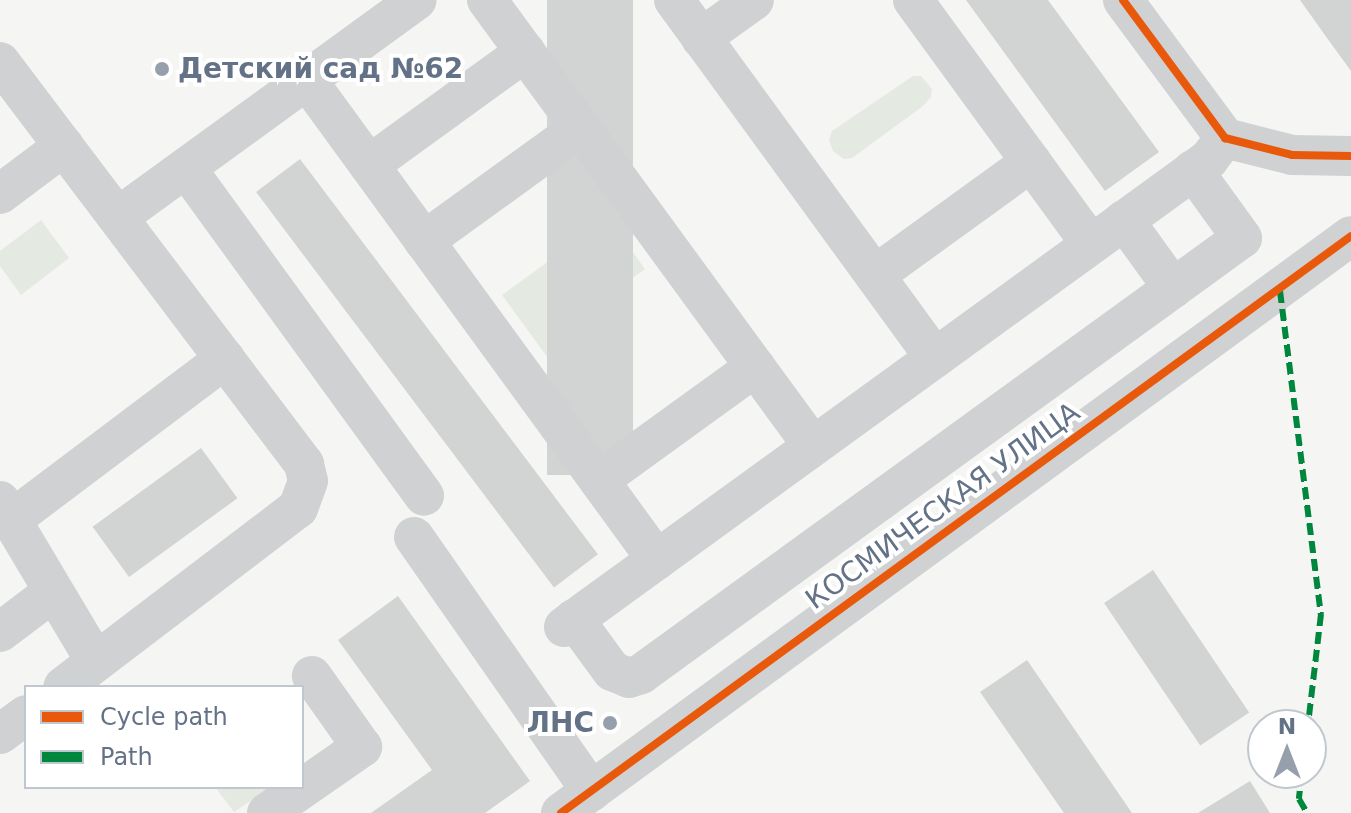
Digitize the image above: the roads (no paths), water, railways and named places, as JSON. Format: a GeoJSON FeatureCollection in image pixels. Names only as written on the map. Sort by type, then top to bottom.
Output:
{"type":"FeatureCollection","features":[{"type":"Feature","properties":{"kind":"street"},"geometry":{"type":"LineString","coordinates":[[118,217],[417,0]]}},
{"type":"Feature","properties":{"kind":"street"},"geometry":{"type":"LineString","coordinates":[[487,0],[813,446]]}},
{"type":"Feature","properties":{"kind":"street"},"geometry":{"type":"LineString","coordinates":[[674,0],[935,358]]}},
{"type":"Feature","properties":{"kind":"street"},"geometry":{"type":"LineString","coordinates":[[701,38],[754,0]]}},
{"type":"Feature","properties":{"kind":"street"},"geometry":{"type":"LineString","coordinates":[[913,0],[1091,244]]}},
{"type":"Feature","properties":{"kind":"street"},"geometry":{"type":"LineString","coordinates":[[1123,0],[1225,138],[1292,155],[1351,156]]}},
{"type":"Feature","properties":{"kind":"street"},"geometry":{"type":"LineString","coordinates":[[369,165],[525,52]]}},
{"type":"Feature","properties":{"kind":"street"},"geometry":{"type":"LineString","coordinates":[[0,62],[304,464],[308,481],[298,508],[66,685]]}},
{"type":"Feature","properties":{"kind":"street"},"geometry":{"type":"LineString","coordinates":[[307,80],[657,560]]}},
{"type":"Feature","properties":{"kind":"street"},"geometry":{"type":"LineString","coordinates":[[424,241],[580,128]]}},
{"type":"Feature","properties":{"kind":"street"},"geometry":{"type":"LineString","coordinates":[[1193,170],[1242,238],[641,674],[629,678],[612,671],[569,623],[657,560],[1124,220],[1193,170],[1209,159],[1225,138]]}},
{"type":"Feature","properties":{"kind":"street"},"geometry":{"type":"LineString","coordinates":[[0,194],[64,146]]}},
{"type":"Feature","properties":{"kind":"street"},"geometry":{"type":"LineString","coordinates":[[875,275],[1031,162]]}},
{"type":"Feature","properties":{"kind":"street"},"geometry":{"type":"LineString","coordinates":[[186,168],[424,496]]}},
{"type":"Feature","properties":{"kind":"street"},"geometry":{"type":"LineString","coordinates":[[1124,220],[1173,288]]}},
{"type":"Feature","properties":{"kind":"street","name":"КОСМИЧЕСКАЯ УЛИЦА"},"geometry":{"type":"LineString","coordinates":[[576,802],[1351,236]]}},
{"type":"Feature","properties":{"kind":"street"},"geometry":{"type":"LineString","coordinates":[[96,662],[6,510],[225,359]]}},
{"type":"Feature","properties":{"kind":"street"},"geometry":{"type":"LineString","coordinates":[[599,480],[755,367]]}},
{"type":"Feature","properties":{"kind":"street"},"geometry":{"type":"LineString","coordinates":[[414,537],[576,802]]}},
{"type":"Feature","properties":{"kind":"street"},"geometry":{"type":"LineString","coordinates":[[0,632],[53,592]]}},
{"type":"Feature","properties":{"kind":"street"},"geometry":{"type":"LineString","coordinates":[[304,787],[362,747],[312,676]]}},
{"type":"Feature","properties":{"kind":"street"},"geometry":{"type":"LineString","coordinates":[[0,734],[24,716]]}},
{"type":"Feature","properties":{"kind":"street"},"geometry":{"type":"LineString","coordinates":[[267,813],[302,789]]}},
{"type":"Feature","properties":{"kind":"place","name":"Детский сад №62"},"geometry":{"type":"Point","coordinates":[162,69]}},
{"type":"Feature","properties":{"kind":"place","name":"ЛНС"},"geometry":{"type":"Point","coordinates":[610,723]}}]}
